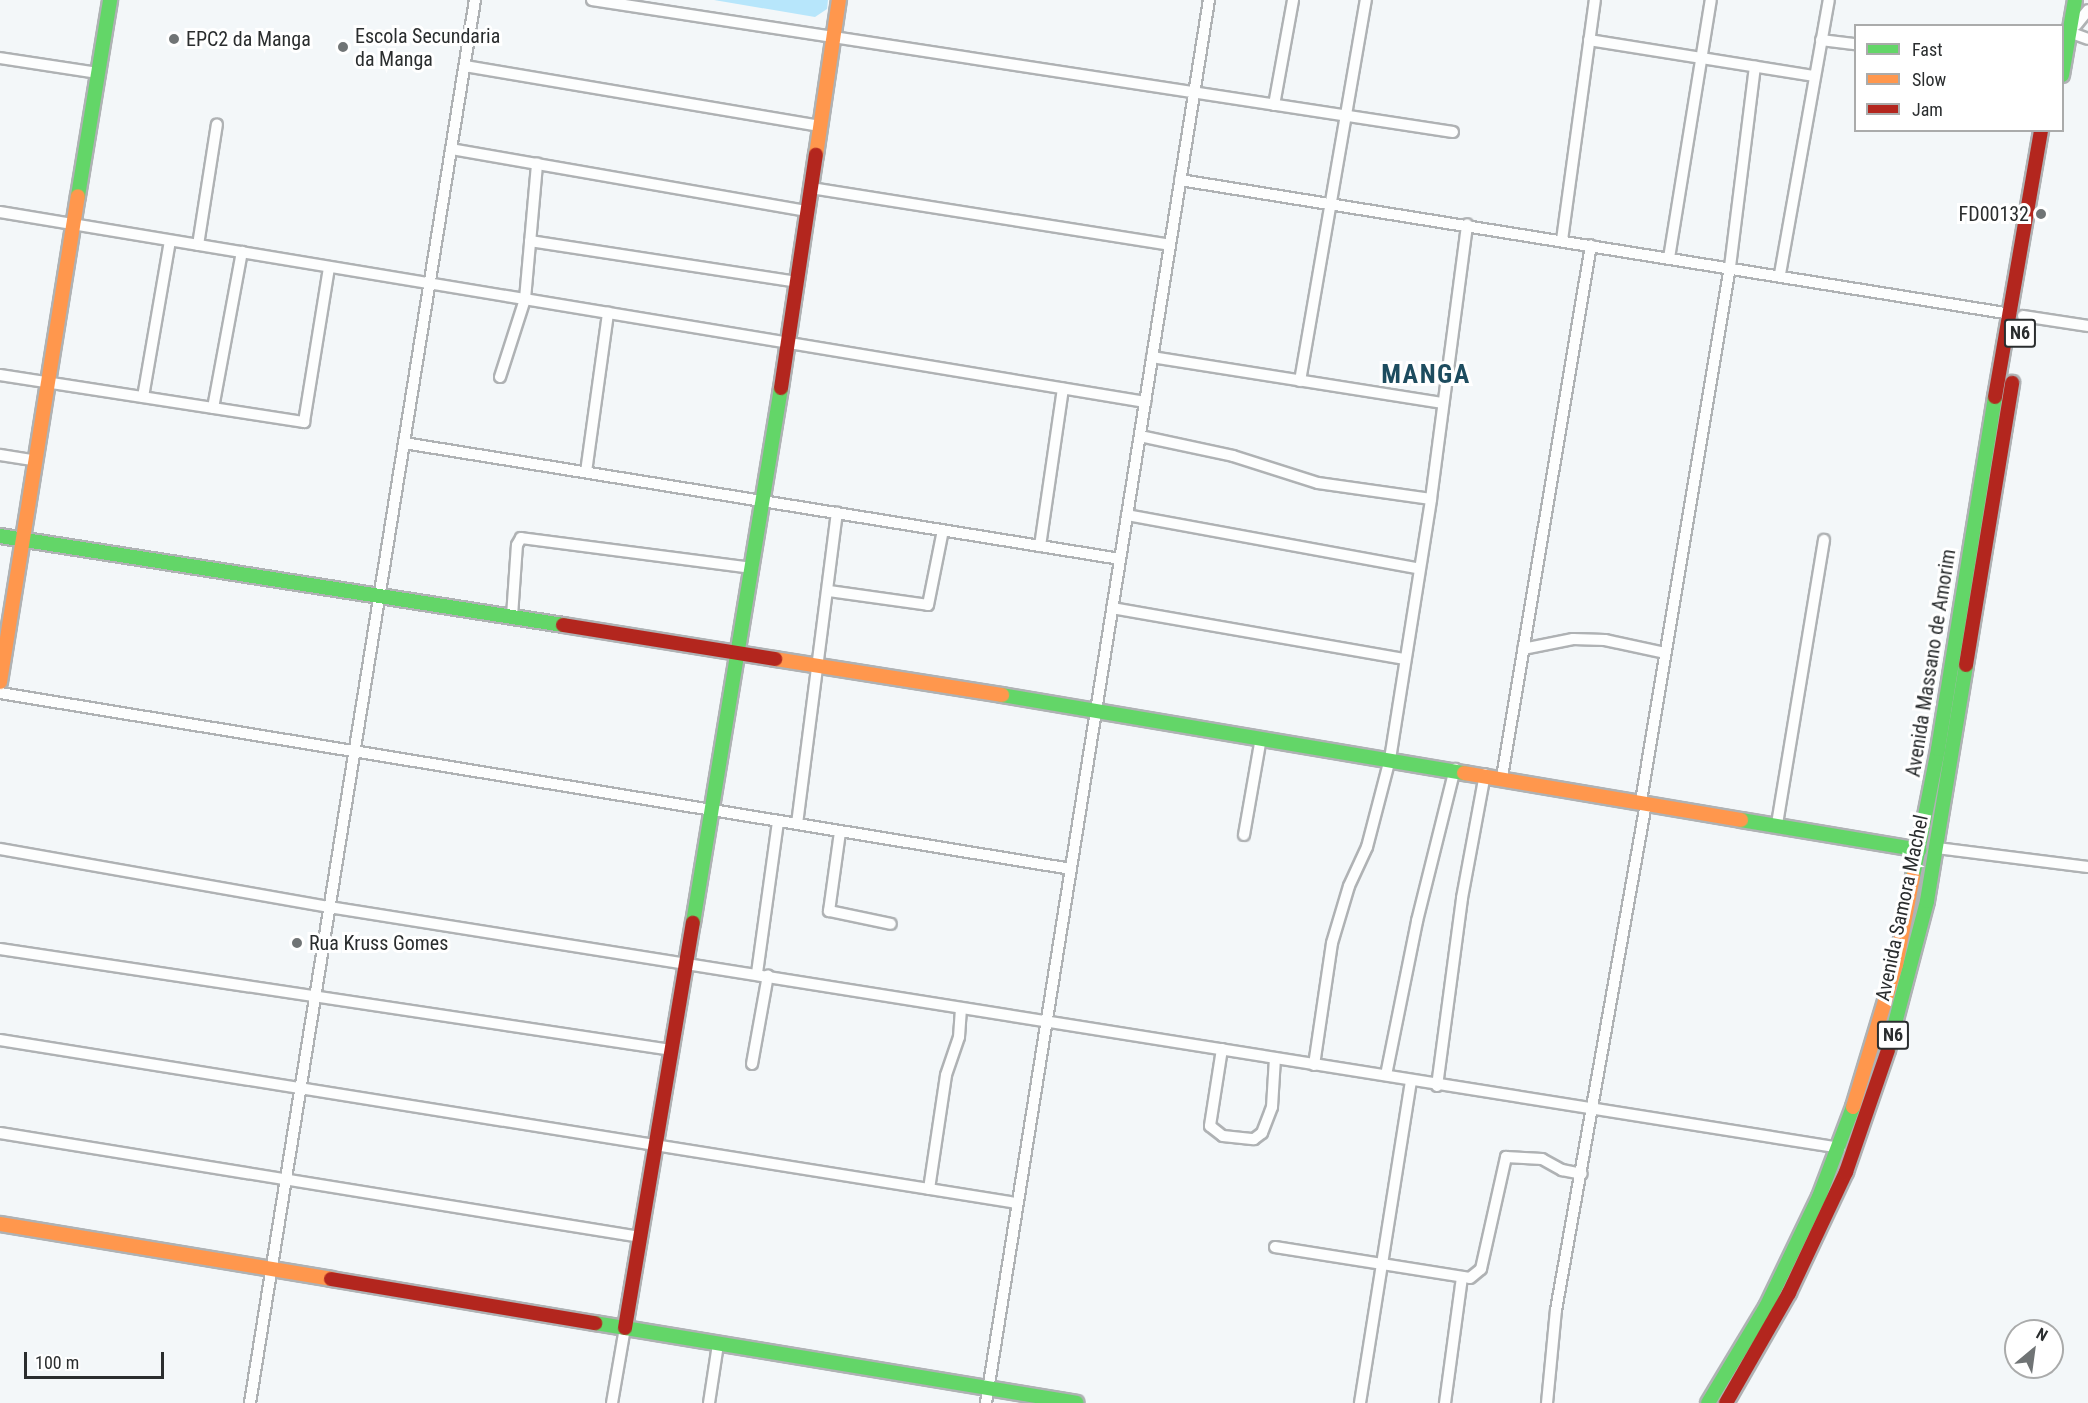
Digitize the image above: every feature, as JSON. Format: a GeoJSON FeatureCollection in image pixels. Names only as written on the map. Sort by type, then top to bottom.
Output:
{"type":"FeatureCollection","features":[{"type":"Feature","properties":{"kind":"main road"},"geometry":{"type":"LineString","coordinates":[[0,682],[2,653],[23,540],[110,0]]}},
{"type":"Feature","properties":{"kind":"main road"},"geometry":{"type":"LineString","coordinates":[[625,1328],[764,502],[839,0]]}},
{"type":"Feature","properties":{"kind":"main road"},"geometry":{"type":"LineString","coordinates":[[2062,0],[2067,31]]}},
{"type":"Feature","properties":{"kind":"main road"},"geometry":{"type":"LineString","coordinates":[[2064,57],[2067,31],[2075,0]]}},
{"type":"Feature","properties":{"kind":"main road","name":"N6"},"geometry":{"type":"LineString","coordinates":[[2017,315],[2041,132]]}},
{"type":"Feature","properties":{"kind":"main road","name":"N6"},"geometry":{"type":"LineString","coordinates":[[2017,315],[2053,132]]}},
{"type":"Feature","properties":{"kind":"main road","name":"Avenida Massano de Amorim"},"geometry":{"type":"LineString","coordinates":[[1840,1148],[1896,966],[1920,850],[1971,532],[2017,315]]}},
{"type":"Feature","properties":{"kind":"main road","name":"Avenida Massano de Amorim"},"geometry":{"type":"LineString","coordinates":[[1971,637],[2017,315]]}},
{"type":"Feature","properties":{"kind":"main road"},"geometry":{"type":"LineString","coordinates":[[0,536],[1096,710],[1485,774],[1920,850]]}},
{"type":"Feature","properties":{"kind":"main road"},"geometry":{"type":"LineString","coordinates":[[1959,613],[1975,614]]}},
{"type":"Feature","properties":{"kind":"main road","name":"Avenida Samora Machel"},"geometry":{"type":"LineString","coordinates":[[1726,1403],[1807,1257],[1866,1122],[1912,966],[1937,848],[1971,637]]}},
{"type":"Feature","properties":{"kind":"main road","name":"N6"},"geometry":{"type":"LineString","coordinates":[[1708,1403],[1767,1307],[1840,1148]]}},
{"type":"Feature","properties":{"kind":"main road"},"geometry":{"type":"LineString","coordinates":[[0,1224],[1076,1403]]}},
{"type":"Feature","properties":{"kind":"street"},"geometry":{"type":"LineString","coordinates":[[250,1403],[475,0]]}},
{"type":"Feature","properties":{"kind":"street"},"geometry":{"type":"LineString","coordinates":[[592,0],[834,35],[1453,132]]}},
{"type":"Feature","properties":{"kind":"street"},"geometry":{"type":"LineString","coordinates":[[986,1403],[1209,0]]}},
{"type":"Feature","properties":{"kind":"street"},"geometry":{"type":"LineString","coordinates":[[1274,105],[1293,0]]}},
{"type":"Feature","properties":{"kind":"street"},"geometry":{"type":"LineString","coordinates":[[1300,381],[1329,202],[1366,1],[1354,0]]}},
{"type":"Feature","properties":{"kind":"street"},"geometry":{"type":"LineString","coordinates":[[1562,240],[1595,0]]}},
{"type":"Feature","properties":{"kind":"street"},"geometry":{"type":"LineString","coordinates":[[1670,258],[1711,0]]}},
{"type":"Feature","properties":{"kind":"street"},"geometry":{"type":"LineString","coordinates":[[1780,274],[1813,76],[1829,0]]}},
{"type":"Feature","properties":{"kind":"street"},"geometry":{"type":"LineString","coordinates":[[2088,10],[2080,15],[2067,31],[2088,39]]}},
{"type":"Feature","properties":{"kind":"street"},"geometry":{"type":"LineString","coordinates":[[1589,40],[1813,76]]}},
{"type":"Feature","properties":{"kind":"street"},"geometry":{"type":"LineString","coordinates":[[1821,40],[1854,44]]}},
{"type":"Feature","properties":{"kind":"street"},"geometry":{"type":"LineString","coordinates":[[0,58],[98,73]]}},
{"type":"Feature","properties":{"kind":"street"},"geometry":{"type":"LineString","coordinates":[[465,66],[820,126]]}},
{"type":"Feature","properties":{"kind":"street"},"geometry":{"type":"LineString","coordinates":[[1547,1403],[1556,1310],[1593,1111],[1665,653],[1730,267],[1755,67]]}},
{"type":"Feature","properties":{"kind":"street"},"geometry":{"type":"LineString","coordinates":[[198,245],[216,124]]}},
{"type":"Feature","properties":{"kind":"street"},"geometry":{"type":"LineString","coordinates":[[452,149],[807,211]]}},
{"type":"Feature","properties":{"kind":"street"},"geometry":{"type":"LineString","coordinates":[[500,377],[525,299],[537,164]]}},
{"type":"Feature","properties":{"kind":"street"},"geometry":{"type":"LineString","coordinates":[[1180,180],[1780,274],[2088,326]]}},
{"type":"Feature","properties":{"kind":"street"},"geometry":{"type":"LineString","coordinates":[[811,188],[1170,245]]}},
{"type":"Feature","properties":{"kind":"street"},"geometry":{"type":"LineString","coordinates":[[0,212],[1145,402]]}},
{"type":"Feature","properties":{"kind":"street"},"geometry":{"type":"LineString","coordinates":[[1314,1065],[1334,933],[1349,886],[1367,847],[1390,759],[1418,568],[1431,499],[1441,403],[1467,224]]}},
{"type":"Feature","properties":{"kind":"street"},"geometry":{"type":"LineString","coordinates":[[143,397],[170,241]]}},
{"type":"Feature","properties":{"kind":"street"},"geometry":{"type":"LineString","coordinates":[[530,241],[797,282]]}},
{"type":"Feature","properties":{"kind":"street"},"geometry":{"type":"LineString","coordinates":[[1502,777],[1591,245]]}},
{"type":"Feature","properties":{"kind":"street"},"geometry":{"type":"LineString","coordinates":[[213,408],[242,252]]}},
{"type":"Feature","properties":{"kind":"street"},"geometry":{"type":"LineString","coordinates":[[0,375],[304,422],[329,267]]}},
{"type":"Feature","properties":{"kind":"street"},"geometry":{"type":"LineString","coordinates":[[586,472],[608,313]]}},
{"type":"Feature","properties":{"kind":"street"},"geometry":{"type":"LineString","coordinates":[[1152,357],[1441,403]]}},
{"type":"Feature","properties":{"kind":"street"},"geometry":{"type":"LineString","coordinates":[[1040,546],[1063,389]]}},
{"type":"Feature","properties":{"kind":"street"},"geometry":{"type":"LineString","coordinates":[[1140,436],[1233,456],[1318,483],[1431,499]]}},
{"type":"Feature","properties":{"kind":"street"},"geometry":{"type":"LineString","coordinates":[[404,443],[1120,559]]}},
{"type":"Feature","properties":{"kind":"street"},"geometry":{"type":"LineString","coordinates":[[0,455],[36,461]]}},
{"type":"Feature","properties":{"kind":"street"},"geometry":{"type":"LineString","coordinates":[[797,824],[829,591],[837,513]]}},
{"type":"Feature","properties":{"kind":"street"},"geometry":{"type":"LineString","coordinates":[[1127,515],[1418,568]]}},
{"type":"Feature","properties":{"kind":"street"},"geometry":{"type":"LineString","coordinates":[[829,591],[928,605],[943,530]]}},
{"type":"Feature","properties":{"kind":"street"},"geometry":{"type":"LineString","coordinates":[[512,616],[517,545],[521,538],[753,568]]}},
{"type":"Feature","properties":{"kind":"street"},"geometry":{"type":"LineString","coordinates":[[1777,824],[1824,540]]}},
{"type":"Feature","properties":{"kind":"street"},"geometry":{"type":"LineString","coordinates":[[1112,608],[1404,659]]}},
{"type":"Feature","properties":{"kind":"street"},"geometry":{"type":"LineString","coordinates":[[1523,649],[1574,639],[1605,640],[1665,653]]}},
{"type":"Feature","properties":{"kind":"street"},"geometry":{"type":"LineString","coordinates":[[0,693],[1071,869]]}},
{"type":"Feature","properties":{"kind":"street"},"geometry":{"type":"LineString","coordinates":[[1244,835],[1261,738]]}},
{"type":"Feature","properties":{"kind":"street"},"geometry":{"type":"LineString","coordinates":[[1386,1075],[1417,921],[1455,769]]}},
{"type":"Feature","properties":{"kind":"street"},"geometry":{"type":"LineString","coordinates":[[1437,1086],[1462,898],[1485,774]]}},
{"type":"Feature","properties":{"kind":"street"},"geometry":{"type":"LineString","coordinates":[[752,1064],[778,821]]}},
{"type":"Feature","properties":{"kind":"street"},"geometry":{"type":"LineString","coordinates":[[840,832],[829,911],[891,924]]}},
{"type":"Feature","properties":{"kind":"street"},"geometry":{"type":"LineString","coordinates":[[1937,848],[2088,867]]}},
{"type":"Feature","properties":{"kind":"street"},"geometry":{"type":"LineString","coordinates":[[0,849],[329,907],[762,974],[961,1009],[1386,1075],[1412,1082],[1593,1111],[1840,1148]]}},
{"type":"Feature","properties":{"kind":"street"},"geometry":{"type":"LineString","coordinates":[[0,949],[672,1050]]}},
{"type":"Feature","properties":{"kind":"street"},"geometry":{"type":"LineString","coordinates":[[929,1189],[961,1009]]}},
{"type":"Feature","properties":{"kind":"street"},"geometry":{"type":"LineString","coordinates":[[0,1040],[1017,1203]]}},
{"type":"Feature","properties":{"kind":"street"},"geometry":{"type":"LineString","coordinates":[[1222,1049],[1210,1126],[1223,1136],[1254,1139],[1262,1133],[1272,1107],[1275,1058]]}},
{"type":"Feature","properties":{"kind":"street"},"geometry":{"type":"LineString","coordinates":[[1360,1403],[1380,1263],[1412,1082]]}},
{"type":"Feature","properties":{"kind":"street"},"geometry":{"type":"LineString","coordinates":[[0,1133],[640,1237]]}},
{"type":"Feature","properties":{"kind":"street"},"geometry":{"type":"LineString","coordinates":[[1275,1247],[1462,1277],[1476,1275],[1481,1269],[1506,1157],[1542,1159],[1562,1170],[1582,1174]]}},
{"type":"Feature","properties":{"kind":"street"},"geometry":{"type":"LineString","coordinates":[[1445,1403],[1462,1277]]}},
{"type":"Feature","properties":{"kind":"street"},"geometry":{"type":"LineString","coordinates":[[612,1403],[625,1328]]}},
{"type":"Feature","properties":{"kind":"street"},"geometry":{"type":"LineString","coordinates":[[709,1403],[718,1344]]}},
{"type":"Feature","properties":{"kind":"shaded area"},"geometry":{"type":"Polygon","coordinates":[[[714,0],[828,0],[827,9],[815,17],[714,0]]]}},
{"type":"Feature","properties":{"kind":"traffic: fast"},"geometry":{"type":"LineString","coordinates":[[78,196],[110,0]]}},
{"type":"Feature","properties":{"kind":"traffic: fast"},"geometry":{"type":"LineString","coordinates":[[2064,63],[2075,0]]}},
{"type":"Feature","properties":{"kind":"traffic: fast"},"geometry":{"type":"LineString","coordinates":[[693,923],[781,388]]}},
{"type":"Feature","properties":{"kind":"traffic: fast"},"geometry":{"type":"LineString","coordinates":[[1913,877],[1938,749],[1995,397]]}},
{"type":"Feature","properties":{"kind":"traffic: fast"},"geometry":{"type":"LineString","coordinates":[[0,536],[563,625]]}},
{"type":"Feature","properties":{"kind":"traffic: fast"},"geometry":{"type":"LineString","coordinates":[[1888,1050],[1927,901],[1966,665]]}},
{"type":"Feature","properties":{"kind":"traffic: fast"},"geometry":{"type":"LineString","coordinates":[[1002,695],[1464,773]]}},
{"type":"Feature","properties":{"kind":"traffic: fast"},"geometry":{"type":"LineString","coordinates":[[1741,820],[1920,850]]}},
{"type":"Feature","properties":{"kind":"traffic: fast"},"geometry":{"type":"LineString","coordinates":[[1708,1403],[1766,1307],[1819,1197],[1853,1107]]}},
{"type":"Feature","properties":{"kind":"traffic: fast"},"geometry":{"type":"LineString","coordinates":[[595,1323],[1076,1403]]}},
{"type":"Feature","properties":{"kind":"traffic: slow"},"geometry":{"type":"LineString","coordinates":[[816,155],[839,0]]}},
{"type":"Feature","properties":{"kind":"traffic: slow"},"geometry":{"type":"LineString","coordinates":[[0,682],[78,196]]}},
{"type":"Feature","properties":{"kind":"traffic: slow"},"geometry":{"type":"LineString","coordinates":[[775,659],[1002,695]]}},
{"type":"Feature","properties":{"kind":"traffic: slow"},"geometry":{"type":"LineString","coordinates":[[1464,773],[1741,820]]}},
{"type":"Feature","properties":{"kind":"traffic: slow"},"geometry":{"type":"LineString","coordinates":[[1853,1107],[1896,965],[1913,877]]}},
{"type":"Feature","properties":{"kind":"traffic: slow"},"geometry":{"type":"LineString","coordinates":[[0,1224],[331,1279]]}},
{"type":"Feature","properties":{"kind":"traffic: jam"},"geometry":{"type":"LineString","coordinates":[[1995,397],[2041,132]]}},
{"type":"Feature","properties":{"kind":"traffic: jam"},"geometry":{"type":"LineString","coordinates":[[781,388],[816,155]]}},
{"type":"Feature","properties":{"kind":"traffic: jam"},"geometry":{"type":"LineString","coordinates":[[1966,665],[2012,383]]}},
{"type":"Feature","properties":{"kind":"traffic: jam"},"geometry":{"type":"LineString","coordinates":[[563,625],[775,659]]}},
{"type":"Feature","properties":{"kind":"traffic: jam"},"geometry":{"type":"LineString","coordinates":[[625,1328],[693,923]]}},
{"type":"Feature","properties":{"kind":"traffic: jam"},"geometry":{"type":"LineString","coordinates":[[1726,1403],[1789,1293],[1846,1172],[1888,1050]]}},
{"type":"Feature","properties":{"kind":"traffic: jam"},"geometry":{"type":"LineString","coordinates":[[331,1279],[595,1323]]}},
{"type":"Feature","properties":{"kind":"place","name":"EPC2 da Manga"},"geometry":{"type":"Point","coordinates":[174,39]}},
{"type":"Feature","properties":{"kind":"place","name":"Escola Secundaria da Manga"},"geometry":{"type":"Point","coordinates":[343,47]}},
{"type":"Feature","properties":{"kind":"place","name":"FD00132"},"geometry":{"type":"Point","coordinates":[2041,214]}},
{"type":"Feature","properties":{"kind":"place","name":"Rua Kruss Gomes"},"geometry":{"type":"Point","coordinates":[297,943]}},
{"type":"Feature","properties":{"kind":"district","name":"MANGA"},"geometry":{"type":"Point","coordinates":[1426,375]}}]}
